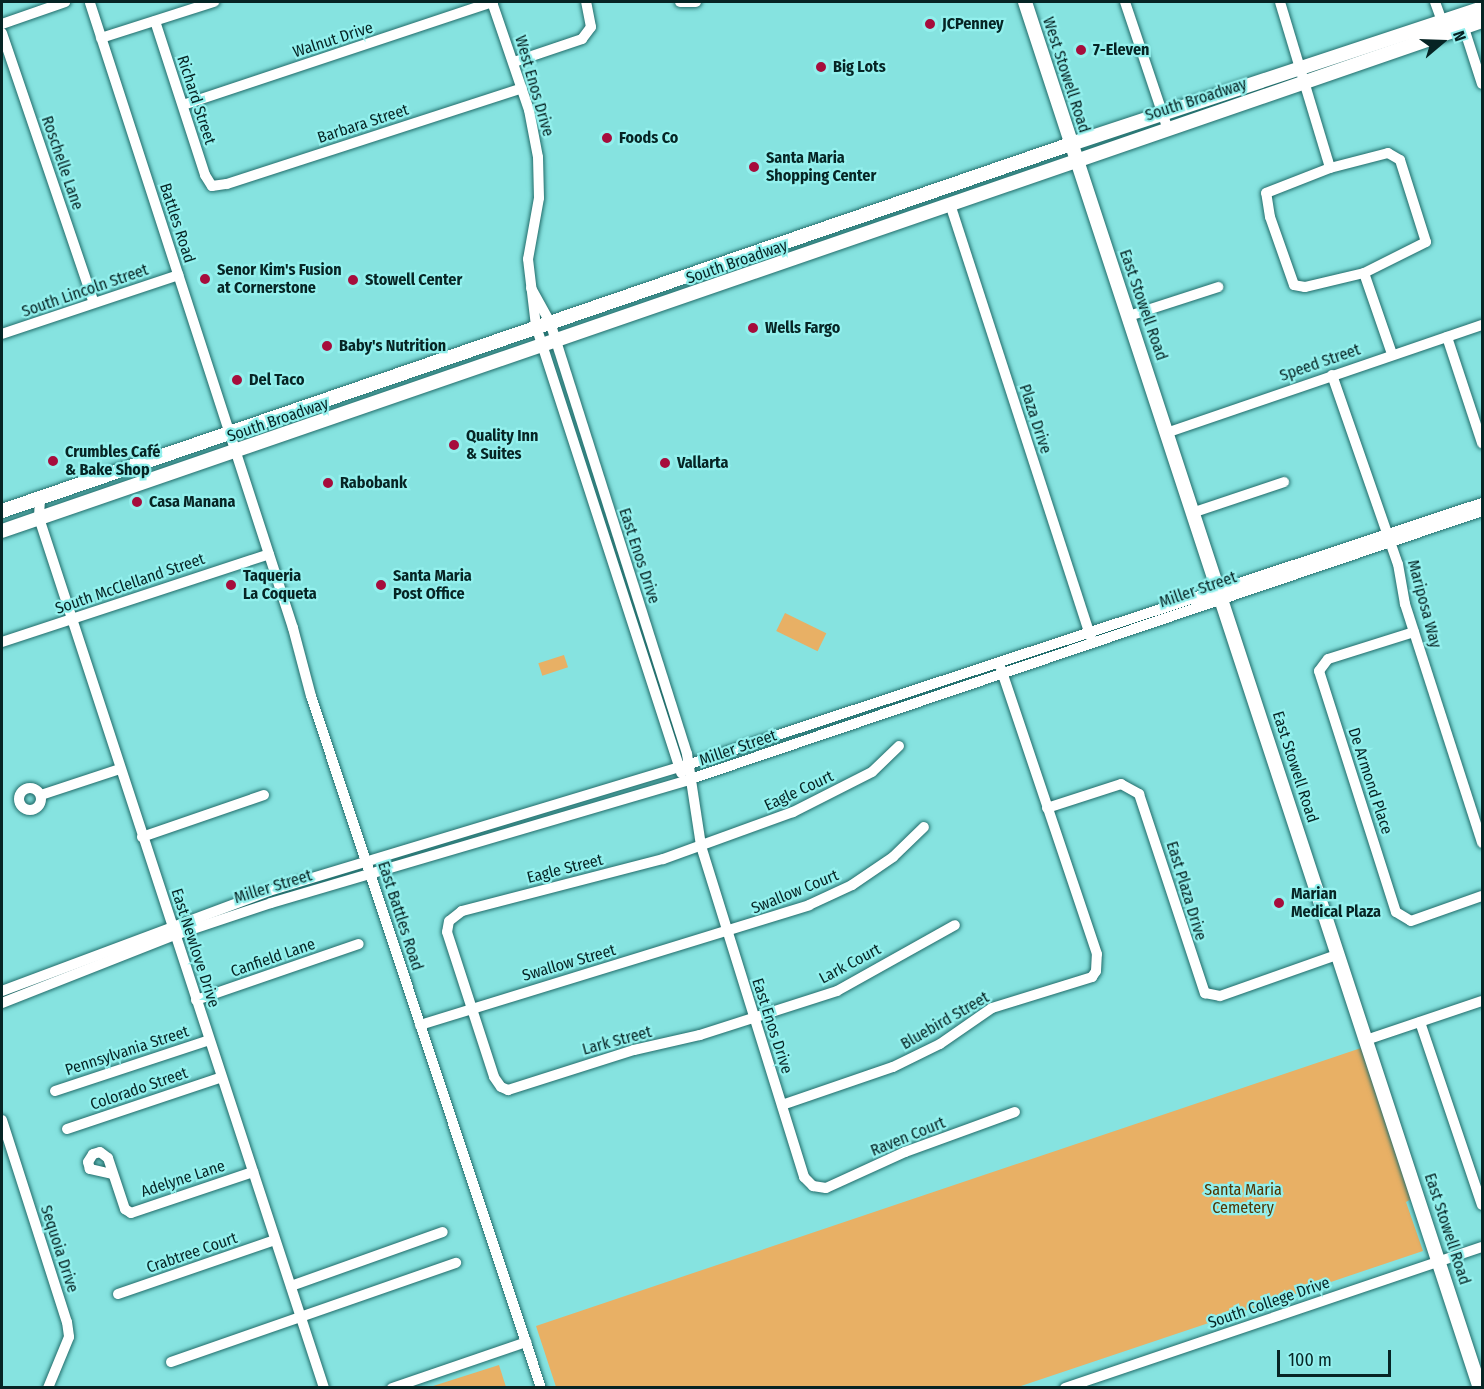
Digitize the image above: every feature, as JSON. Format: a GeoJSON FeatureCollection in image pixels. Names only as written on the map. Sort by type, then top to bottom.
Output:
{"type":"FeatureCollection","features":[{"type":"Feature","properties":{"kind":"main road","name":"West Stowell Road"},"geometry":{"type":"LineString","coordinates":[[1025,2],[1076,158]]}},
{"type":"Feature","properties":{"kind":"main road","name":"South Broadway"},"geometry":{"type":"LineString","coordinates":[[1462,22],[1482,8]]}},
{"type":"Feature","properties":{"kind":"main road","name":"South Broadway"},"geometry":{"type":"LineString","coordinates":[[2,531],[550,345],[950,204],[1076,158],[1165,121],[1462,22],[1482,21]]}},
{"type":"Feature","properties":{"kind":"main road","name":"South Broadway"},"geometry":{"type":"LineString","coordinates":[[2,511],[1071,144],[1165,121]]}},
{"type":"Feature","properties":{"kind":"main road","name":"East Stowell Road"},"geometry":{"type":"LineString","coordinates":[[1076,158],[1369,1039],[1480,1388]]}},
{"type":"Feature","properties":{"kind":"street"},"geometry":{"type":"LineString","coordinates":[[2,24],[65,2]]}},
{"type":"Feature","properties":{"kind":"street"},"geometry":{"type":"LineString","coordinates":[[101,38],[214,2]]}},
{"type":"Feature","properties":{"kind":"street","name":"West Enos Drive"},"geometry":{"type":"LineString","coordinates":[[493,2],[522,88],[540,173],[528,252],[531,288],[543,324]]}},
{"type":"Feature","properties":{"kind":"street","name":"Walnut Drive"},"geometry":{"type":"LineString","coordinates":[[183,105],[493,2]]}},
{"type":"Feature","properties":{"kind":"street"},"geometry":{"type":"LineString","coordinates":[[514,62],[582,39],[591,27],[586,2]]}},
{"type":"Feature","properties":{"kind":"street"},"geometry":{"type":"LineString","coordinates":[[680,2],[696,2]]}},
{"type":"Feature","properties":{"kind":"street"},"geometry":{"type":"LineString","coordinates":[[1125,2],[1165,121]]}},
{"type":"Feature","properties":{"kind":"street"},"geometry":{"type":"LineString","coordinates":[[1280,2],[1330,168]]}},
{"type":"Feature","properties":{"kind":"street"},"geometry":{"type":"LineString","coordinates":[[1435,2],[1444,28]]}},
{"type":"Feature","properties":{"kind":"street","name":"Battles Road"},"geometry":{"type":"LineString","coordinates":[[90,3],[235,452]]}},
{"type":"Feature","properties":{"kind":"street","name":"Richard Street"},"geometry":{"type":"LineString","coordinates":[[155,21],[205,175],[212,186]]}},
{"type":"Feature","properties":{"kind":"street"},"geometry":{"type":"LineString","coordinates":[[1462,22],[1482,84]]}},
{"type":"Feature","properties":{"kind":"street","name":"Roschelle Lane"},"geometry":{"type":"LineString","coordinates":[[2,33],[94,303]]}},
{"type":"Feature","properties":{"kind":"street","name":"Barbara Street"},"geometry":{"type":"LineString","coordinates":[[212,186],[227,184],[522,88]]}},
{"type":"Feature","properties":{"kind":"street"},"geometry":{"type":"LineString","coordinates":[[1388,153],[1395,155],[1427,238],[1422,247],[1365,273],[1299,287],[1290,281],[1266,193],[1330,168],[1388,153]]}},
{"type":"Feature","properties":{"kind":"street","name":"Plaza Drive"},"geometry":{"type":"LineString","coordinates":[[950,204],[1093,644]]}},
{"type":"Feature","properties":{"kind":"street"},"geometry":{"type":"LineString","coordinates":[[1365,273],[1392,354]]}},
{"type":"Feature","properties":{"kind":"street","name":"South Lincoln Street"},"geometry":{"type":"LineString","coordinates":[[2,334],[178,275]]}},
{"type":"Feature","properties":{"kind":"street"},"geometry":{"type":"LineString","coordinates":[[1129,316],[1218,287]]}},
{"type":"Feature","properties":{"kind":"street","name":"East Enos Drive"},"geometry":{"type":"LineString","coordinates":[[543,324],[690,764],[689,780],[701,846],[804,1177],[813,1186]]}},
{"type":"Feature","properties":{"kind":"street","name":"Speed Street"},"geometry":{"type":"LineString","coordinates":[[1169,432],[1482,325]]}},
{"type":"Feature","properties":{"kind":"street"},"geometry":{"type":"LineString","coordinates":[[1447,337],[1482,443]]}},
{"type":"Feature","properties":{"kind":"street","name":"East Enos Drive"},"geometry":{"type":"LineString","coordinates":[[550,345],[678,767],[689,780]]}},
{"type":"Feature","properties":{"kind":"street","name":"Mariposa Way"},"geometry":{"type":"LineString","coordinates":[[1332,375],[1389,537],[1414,632],[1482,843]]}},
{"type":"Feature","properties":{"kind":"street","name":"East Battles Road"},"geometry":{"type":"LineString","coordinates":[[235,452],[370,873],[542,1388]]}},
{"type":"Feature","properties":{"kind":"street"},"geometry":{"type":"LineString","coordinates":[[1195,512],[1284,482]]}},
{"type":"Feature","properties":{"kind":"street","name":"East Newlove Drive"},"geometry":{"type":"LineString","coordinates":[[40,498],[39,518],[324,1388]]}},
{"type":"Feature","properties":{"kind":"street","name":"East Newlove Drive"},"geometry":{"type":"LineString","coordinates":[[26,502],[39,518]]}},
{"type":"Feature","properties":{"kind":"street","name":"Miller Street"},"geometry":{"type":"LineString","coordinates":[[2,991],[366,860],[690,764],[998,661],[1389,537],[1482,503]]}},
{"type":"Feature","properties":{"kind":"street","name":"Miller Street"},"geometry":{"type":"LineString","coordinates":[[1389,537],[1482,511]]}},
{"type":"Feature","properties":{"kind":"street","name":"South McClelland Street"},"geometry":{"type":"LineString","coordinates":[[2,642],[269,554]]}},
{"type":"Feature","properties":{"kind":"street","name":"Miller Street"},"geometry":{"type":"LineString","coordinates":[[2,1003],[173,929],[689,780],[1093,644],[1221,592]]}},
{"type":"Feature","properties":{"kind":"street","name":"De Armond Place"},"geometry":{"type":"LineString","coordinates":[[1414,632],[1328,659],[1319,671],[1396,912],[1411,921],[1482,896]]}},
{"type":"Feature","properties":{"kind":"street"},"geometry":{"type":"LineString","coordinates":[[998,661],[1047,808]]}},
{"type":"Feature","properties":{"kind":"street","name":"Eagle Court"},"geometry":{"type":"LineString","coordinates":[[701,846],[793,812],[857,780],[889,759],[899,746]]}},
{"type":"Feature","properties":{"kind":"street"},"geometry":{"type":"LineString","coordinates":[[40,795],[120,769]]}},
{"type":"Feature","properties":{"kind":"street","name":"East Plaza Drive"},"geometry":{"type":"LineString","coordinates":[[1047,808],[1121,784],[1134,788],[1143,802],[1201,989],[1216,996],[1339,954]]}},
{"type":"Feature","properties":{"kind":"street"},"geometry":{"type":"LineString","coordinates":[[142,837],[264,795]]}},
{"type":"Feature","properties":{"kind":"street","name":"Bluebird Street"},"geometry":{"type":"LineString","coordinates":[[782,1105],[921,1055],[992,1008],[1092,977],[1098,954],[1047,808]]}},
{"type":"Feature","properties":{"kind":"street","name":"Swallow Court"},"geometry":{"type":"LineString","coordinates":[[728,934],[844,890],[893,857],[924,827]]}},
{"type":"Feature","properties":{"kind":"street","name":"Eagle Street"},"geometry":{"type":"LineString","coordinates":[[471,1008],[447,932],[449,921],[462,911],[701,846]]}},
{"type":"Feature","properties":{"kind":"street","name":"Lark Court"},"geometry":{"type":"LineString","coordinates":[[754,1019],[837,990],[956,925]]}},
{"type":"Feature","properties":{"kind":"street","name":"Swallow Street"},"geometry":{"type":"LineString","coordinates":[[420,1025],[578,974],[728,934]]}},
{"type":"Feature","properties":{"kind":"street","name":"Canfield Lane"},"geometry":{"type":"LineString","coordinates":[[196,1000],[359,944]]}},
{"type":"Feature","properties":{"kind":"street"},"geometry":{"type":"LineString","coordinates":[[1369,1039],[1482,1000]]}},
{"type":"Feature","properties":{"kind":"street","name":"Lark Street"},"geometry":{"type":"LineString","coordinates":[[471,1008],[494,1077],[504,1089],[518,1089],[634,1050],[754,1019]]}},
{"type":"Feature","properties":{"kind":"street"},"geometry":{"type":"LineString","coordinates":[[1420,1022],[1482,1205]]}},
{"type":"Feature","properties":{"kind":"street","name":"Pennsylvania Street"},"geometry":{"type":"LineString","coordinates":[[55,1091],[209,1040]]}},
{"type":"Feature","properties":{"kind":"street","name":"Colorado Street"},"geometry":{"type":"LineString","coordinates":[[67,1130],[222,1077]]}},
{"type":"Feature","properties":{"kind":"street","name":"Raven Court"},"geometry":{"type":"LineString","coordinates":[[813,1186],[826,1188],[905,1152],[1015,1112]]}},
{"type":"Feature","properties":{"kind":"street","name":"Sequoia Drive"},"geometry":{"type":"LineString","coordinates":[[2,1120],[67,1322],[69,1336],[48,1388]]}},
{"type":"Feature","properties":{"kind":"street","name":"Adelyne Lane"},"geometry":{"type":"LineString","coordinates":[[112,1174],[125,1209],[131,1213],[253,1172]]}},
{"type":"Feature","properties":{"kind":"street"},"geometry":{"type":"LineString","coordinates":[[291,1286],[443,1232]]}},
{"type":"Feature","properties":{"kind":"street","name":"Crabtree Court"},"geometry":{"type":"LineString","coordinates":[[118,1294],[275,1240]]}},
{"type":"Feature","properties":{"kind":"street","name":"South College Drive"},"geometry":{"type":"LineString","coordinates":[[1065,1388],[1482,1247]]}},
{"type":"Feature","properties":{"kind":"street"},"geometry":{"type":"LineString","coordinates":[[171,1362],[456,1263]]}},
{"type":"Feature","properties":{"kind":"street"},"geometry":{"type":"LineString","coordinates":[[392,1388],[526,1342]]}},
{"type":"Feature","properties":{"kind":"green space"},"geometry":{"type":"Polygon","coordinates":[[[785,613],[826,633],[818,651],[776,631],[785,613]]]}},
{"type":"Feature","properties":{"kind":"green space"},"geometry":{"type":"Polygon","coordinates":[[[564,655],[568,667],[542,676],[538,663],[564,655]]]}},
{"type":"Feature","properties":{"kind":"green space","name":"Santa Maria Cemetery"},"geometry":{"type":"Polygon","coordinates":[[[1361,1048],[1411,1199],[1406,1202],[1423,1251],[1018,1387],[556,1387],[536,1326],[1361,1048]]]}},
{"type":"Feature","properties":{"kind":"green space"},"geometry":{"type":"Polygon","coordinates":[[[499,1365],[506,1387],[430,1387],[499,1365]]]}},
{"type":"Feature","properties":{"kind":"place","name":"JCPenney"},"geometry":{"type":"Point","coordinates":[930,24]}},
{"type":"Feature","properties":{"kind":"place","name":"7-Eleven"},"geometry":{"type":"Point","coordinates":[1081,50]}},
{"type":"Feature","properties":{"kind":"place","name":"Big Lots"},"geometry":{"type":"Point","coordinates":[821,67]}},
{"type":"Feature","properties":{"kind":"place","name":"Foods Co"},"geometry":{"type":"Point","coordinates":[607,138]}},
{"type":"Feature","properties":{"kind":"place","name":"Santa Maria Shopping Center"},"geometry":{"type":"Point","coordinates":[754,167]}},
{"type":"Feature","properties":{"kind":"place","name":"Senor Kim's Fusion at Cornerstone"},"geometry":{"type":"Point","coordinates":[205,279]}},
{"type":"Feature","properties":{"kind":"place","name":"Stowell Center"},"geometry":{"type":"Point","coordinates":[353,280]}},
{"type":"Feature","properties":{"kind":"place","name":"Wells Fargo"},"geometry":{"type":"Point","coordinates":[753,328]}},
{"type":"Feature","properties":{"kind":"place","name":"Baby's Nutrition"},"geometry":{"type":"Point","coordinates":[327,346]}},
{"type":"Feature","properties":{"kind":"place","name":"Del Taco"},"geometry":{"type":"Point","coordinates":[237,380]}},
{"type":"Feature","properties":{"kind":"place","name":"Quality Inn & Suites"},"geometry":{"type":"Point","coordinates":[454,445]}},
{"type":"Feature","properties":{"kind":"place","name":"Crumbles Café & Bake Shop"},"geometry":{"type":"Point","coordinates":[53,461]}},
{"type":"Feature","properties":{"kind":"place","name":"Vallarta"},"geometry":{"type":"Point","coordinates":[665,463]}},
{"type":"Feature","properties":{"kind":"place","name":"Rabobank"},"geometry":{"type":"Point","coordinates":[328,483]}},
{"type":"Feature","properties":{"kind":"place","name":"Casa Manana"},"geometry":{"type":"Point","coordinates":[137,502]}},
{"type":"Feature","properties":{"kind":"place","name":"Taqueria La Coqueta"},"geometry":{"type":"Point","coordinates":[231,585]}},
{"type":"Feature","properties":{"kind":"place","name":"Santa Maria Post Office"},"geometry":{"type":"Point","coordinates":[381,585]}},
{"type":"Feature","properties":{"kind":"place","name":"Marian Medical Plaza"},"geometry":{"type":"Point","coordinates":[1279,903]}}]}
